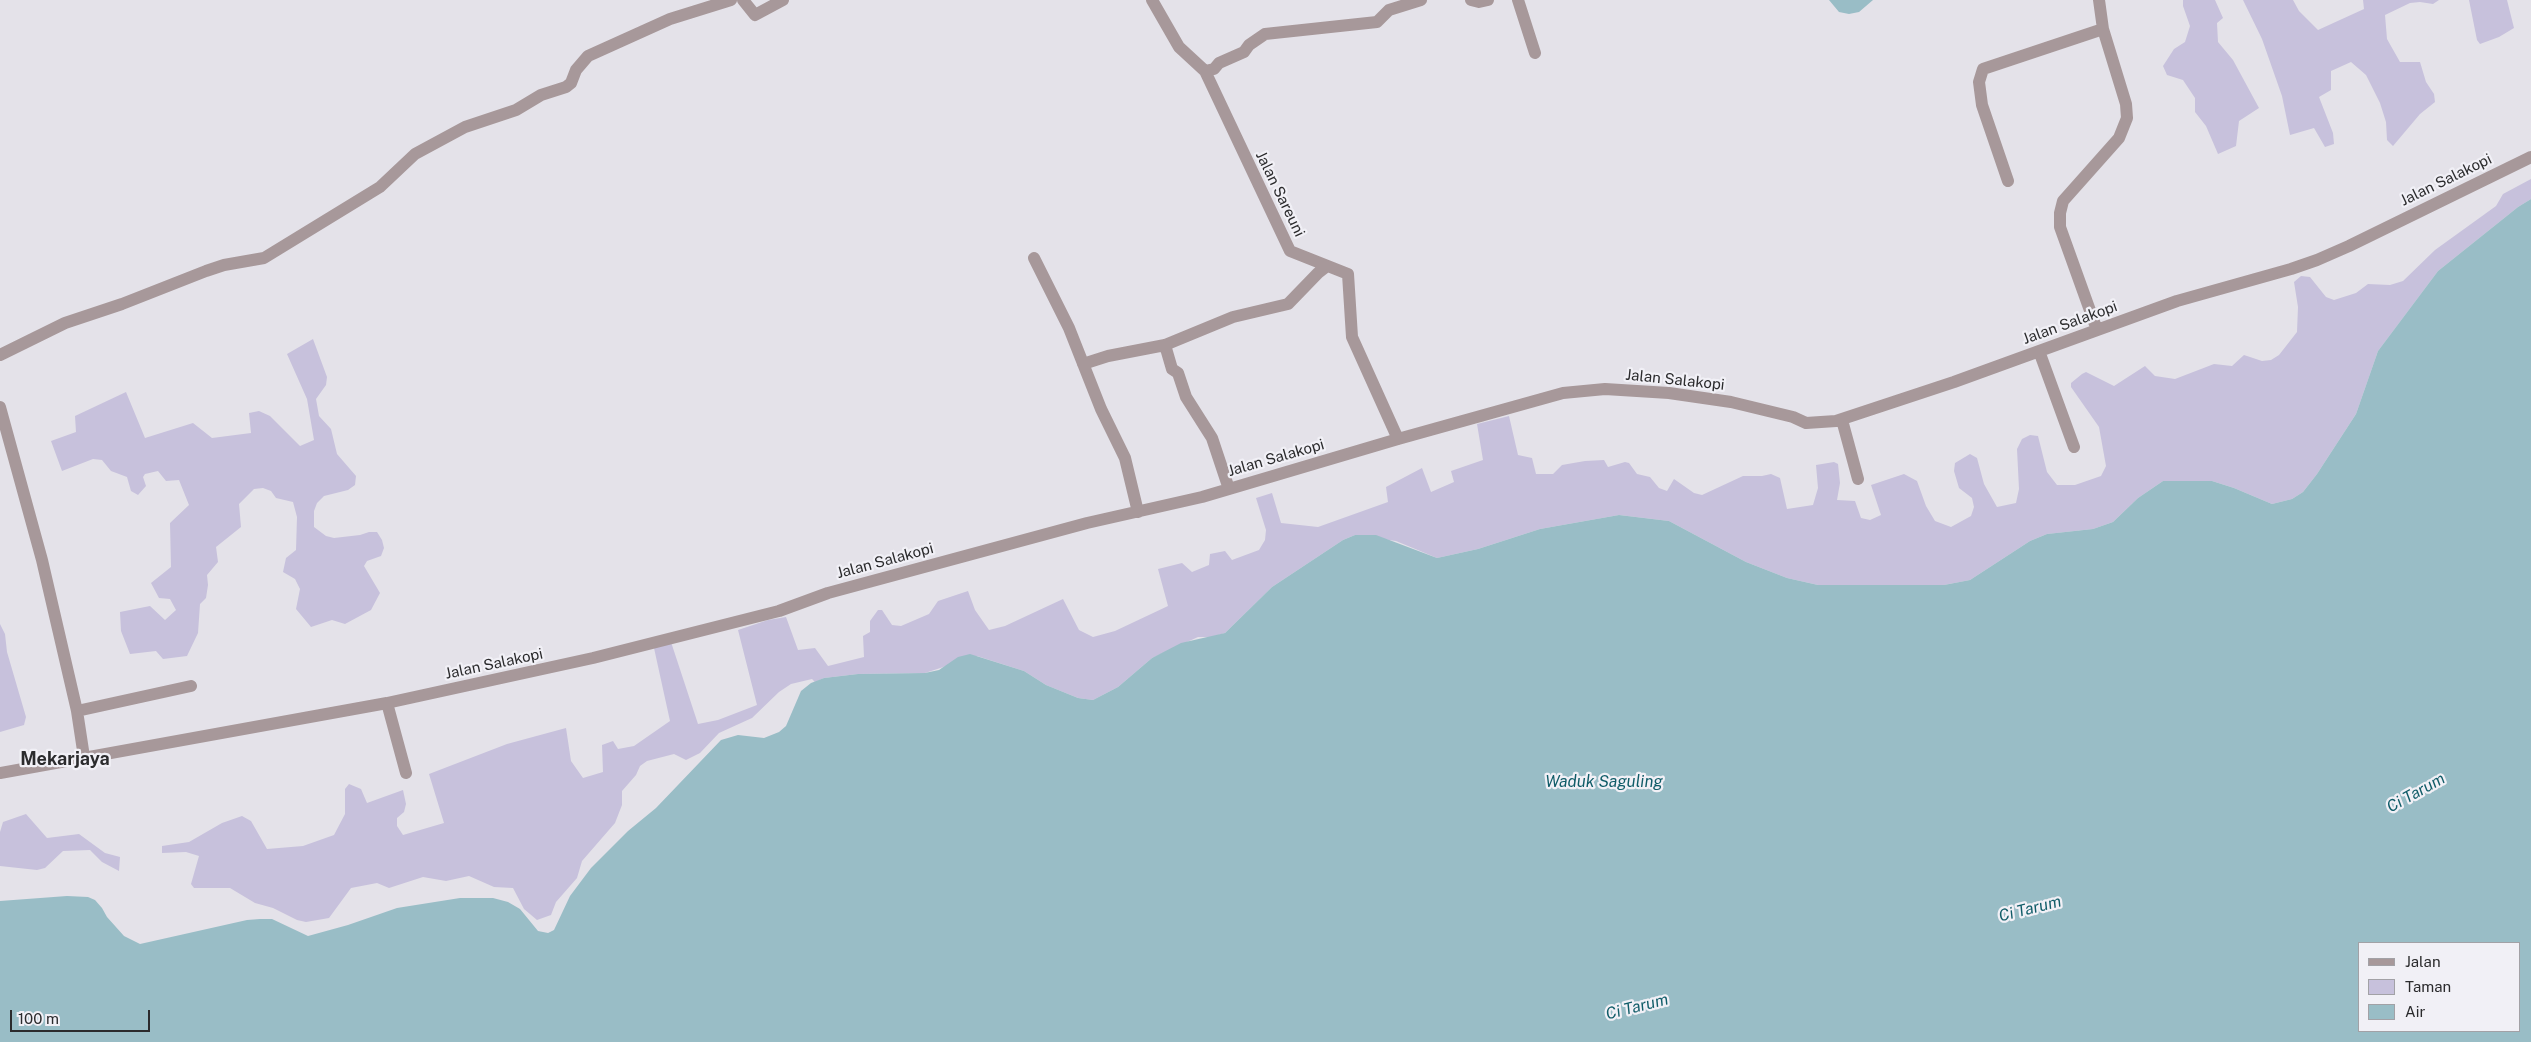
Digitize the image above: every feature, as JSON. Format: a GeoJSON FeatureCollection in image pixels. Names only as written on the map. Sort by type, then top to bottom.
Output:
{"type":"FeatureCollection","features":[{"type":"Feature","properties":{"kind":"street"},"geometry":{"type":"LineString","coordinates":[[0,355],[65,323],[122,304],[206,271],[224,265],[264,258],[380,187],[415,154],[465,127],[516,110],[541,96],[566,87],[571,83],[576,70],[588,56],[670,19],[731,0]]}},
{"type":"Feature","properties":{"kind":"street"},"geometry":{"type":"LineString","coordinates":[[743,0],[755,15],[783,0]]}},
{"type":"Feature","properties":{"kind":"street","name":"Jalan Sareuni"},"geometry":{"type":"LineString","coordinates":[[1152,0],[1179,47],[1205,71],[1290,251],[1348,274],[1352,337],[1398,439]]}},
{"type":"Feature","properties":{"kind":"street"},"geometry":{"type":"LineString","coordinates":[[1205,71],[1214,69],[1219,63],[1244,52],[1249,45],[1265,34],[1365,25],[1377,22],[1389,10],[1421,0]]}},
{"type":"Feature","properties":{"kind":"street"},"geometry":{"type":"LineString","coordinates":[[1471,0],[1479,2],[1488,0]]}},
{"type":"Feature","properties":{"kind":"street"},"geometry":{"type":"LineString","coordinates":[[1518,0],[1535,53]]}},
{"type":"Feature","properties":{"kind":"street"},"geometry":{"type":"LineString","coordinates":[[2097,330],[2060,227],[2060,213],[2063,201],[2119,138],[2127,118],[2126,104],[2103,29],[2099,0]]}},
{"type":"Feature","properties":{"kind":"street"},"geometry":{"type":"LineString","coordinates":[[2008,181],[1982,105],[1979,82],[1983,69],[2103,29]]}},
{"type":"Feature","properties":{"kind":"street","name":"Jalan Salakopi"},"geometry":{"type":"LineString","coordinates":[[0,773],[387,703],[555,667],[779,611],[828,593],[1087,523],[1229,489],[1563,393],[1605,389],[1669,393],[1731,402],[1793,417],[1806,423],[1842,420],[2177,301],[2291,269],[2316,260],[2349,246],[2531,157]]}},
{"type":"Feature","properties":{"kind":"street"},"geometry":{"type":"LineString","coordinates":[[1034,258],[1069,328],[1101,409],[1125,458],[1138,512]]}},
{"type":"Feature","properties":{"kind":"street"},"geometry":{"type":"LineString","coordinates":[[1084,364],[1108,356],[1165,345],[1233,317],[1288,304],[1327,266]]}},
{"type":"Feature","properties":{"kind":"street"},"geometry":{"type":"LineString","coordinates":[[1165,345],[1172,369],[1178,373],[1186,397],[1212,438],[1229,489]]}},
{"type":"Feature","properties":{"kind":"street"},"geometry":{"type":"LineString","coordinates":[[2039,351],[2074,446]]}},
{"type":"Feature","properties":{"kind":"street"},"geometry":{"type":"LineString","coordinates":[[0,407],[42,560],[77,711],[84,758]]}},
{"type":"Feature","properties":{"kind":"street"},"geometry":{"type":"LineString","coordinates":[[1842,420],[1858,480]]}},
{"type":"Feature","properties":{"kind":"street"},"geometry":{"type":"LineString","coordinates":[[77,711],[191,686]]}},
{"type":"Feature","properties":{"kind":"street"},"geometry":{"type":"LineString","coordinates":[[387,703],[406,773]]}},
{"type":"Feature","properties":{"kind":"green space"},"geometry":{"type":"Polygon","coordinates":[[[2183,0],[2215,0],[2223,18],[2217,23],[2218,42],[2233,60],[2259,108],[2239,121],[2236,146],[2218,154],[2206,126],[2195,112],[2195,98],[2183,80],[2167,75],[2163,66],[2174,49],[2185,42],[2190,26],[2183,6],[2183,0]]]}},
{"type":"Feature","properties":{"kind":"green space"},"geometry":{"type":"Polygon","coordinates":[[[2243,0],[2293,0],[2299,11],[2318,30],[2364,9],[2363,0],[2439,0],[2433,4],[2410,3],[2385,15],[2387,39],[2400,62],[2420,62],[2426,82],[2434,94],[2435,102],[2420,114],[2393,146],[2387,140],[2386,122],[2380,103],[2366,75],[2351,62],[2331,71],[2331,90],[2319,97],[2333,133],[2334,144],[2325,147],[2314,128],[2290,135],[2282,96],[2262,39],[2243,0]]]}},
{"type":"Feature","properties":{"kind":"green space"},"geometry":{"type":"Polygon","coordinates":[[[2469,0],[2507,0],[2514,28],[2499,37],[2480,44],[2477,40],[2469,0]]]}},
{"type":"Feature","properties":{"kind":"green space"},"geometry":{"type":"Polygon","coordinates":[[[2531,179],[2531,199],[2518,207],[2438,271],[2378,351],[2356,414],[2317,474],[2303,492],[2292,499],[2272,504],[2212,481],[2163,481],[2138,498],[2113,522],[2093,529],[2047,534],[2030,541],[1970,580],[1944,585],[1818,585],[1787,578],[1746,562],[1669,521],[1619,515],[1540,529],[1478,549],[1437,558],[1396,541],[1355,535],[1343,540],[1272,587],[1225,633],[1212,637],[1198,637],[1152,658],[1118,687],[1093,700],[1078,698],[1046,685],[1024,671],[977,656],[925,673],[858,674],[824,678],[815,682],[812,679],[791,684],[779,692],[752,718],[719,733],[700,753],[686,760],[674,754],[647,761],[640,766],[636,775],[622,791],[622,805],[615,823],[582,861],[577,878],[556,902],[551,915],[537,920],[524,909],[513,888],[494,887],[469,876],[446,881],[423,877],[389,888],[377,883],[351,888],[329,918],[306,922],[297,920],[273,908],[255,903],[230,888],[194,888],[191,884],[199,856],[186,852],[162,853],[162,846],[189,842],[222,823],[242,816],[251,821],[267,849],[303,846],[334,835],[345,814],[345,789],[349,784],[361,789],[367,803],[403,790],[406,804],[404,812],[397,818],[397,826],[403,835],[444,823],[429,774],[507,744],[566,728],[571,761],[583,778],[603,772],[602,745],[613,741],[618,749],[634,746],[670,721],[654,648],[671,642],[698,724],[718,720],[757,705],[738,630],[768,620],[786,617],[798,650],[815,648],[828,666],[864,657],[863,636],[870,632],[870,621],[878,610],[882,610],[892,625],[901,626],[929,614],[938,601],[968,591],[975,610],[989,630],[1005,626],[1063,599],[1079,630],[1093,637],[1115,631],[1168,606],[1158,569],[1182,563],[1192,572],[1209,565],[1210,554],[1225,551],[1232,560],[1259,550],[1265,540],[1266,530],[1256,498],[1272,493],[1281,523],[1318,527],[1388,502],[1386,487],[1422,468],[1431,492],[1454,482],[1451,471],[1483,460],[1477,424],[1509,416],[1518,455],[1532,458],[1536,474],[1553,474],[1562,465],[1585,461],[1604,460],[1608,467],[1625,462],[1629,463],[1637,474],[1650,477],[1659,488],[1667,491],[1674,479],[1694,493],[1702,495],[1743,476],[1771,474],[1780,478],[1787,509],[1813,505],[1818,488],[1816,465],[1834,462],[1838,464],[1840,483],[1837,500],[1855,501],[1861,518],[1870,520],[1881,515],[1871,485],[1904,474],[1917,481],[1926,506],[1935,521],[1951,527],[1971,516],[1974,507],[1972,498],[1959,488],[1954,471],[1955,463],[1970,454],[1977,458],[1984,484],[1997,507],[2016,503],[2019,489],[2017,449],[2022,439],[2030,435],[2038,436],[2047,472],[2057,485],[2075,485],[2101,476],[2106,466],[2099,427],[2071,387],[2071,383],[2082,374],[2086,372],[2114,386],[2145,366],[2155,376],[2175,379],[2214,364],[2232,366],[2244,355],[2262,361],[2271,360],[2279,355],[2297,332],[2298,307],[2294,282],[2301,276],[2310,277],[2326,297],[2334,300],[2356,293],[2368,284],[2390,285],[2403,281],[2435,250],[2496,206],[2503,194],[2531,179]]]}},
{"type":"Feature","properties":{"kind":"green space"},"geometry":{"type":"Polygon","coordinates":[[[313,339],[327,377],[326,385],[316,399],[319,416],[331,429],[337,454],[356,476],[355,485],[348,490],[324,496],[317,503],[314,511],[314,527],[326,536],[334,538],[377,532],[384,548],[381,556],[367,561],[364,566],[380,593],[371,610],[345,624],[332,620],[311,627],[296,609],[300,589],[295,579],[283,572],[286,558],[296,550],[297,517],[293,502],[276,498],[271,491],[263,488],[254,489],[239,504],[241,527],[216,547],[218,562],[207,575],[206,598],[200,604],[198,633],[187,656],[163,659],[156,651],[130,654],[121,631],[120,612],[150,606],[165,620],[176,610],[170,599],[159,598],[151,583],[171,567],[170,523],[189,505],[179,480],[166,481],[158,471],[145,474],[143,477],[146,486],[138,495],[131,491],[127,477],[111,471],[102,460],[93,459],[62,471],[51,441],[76,432],[75,416],[126,392],[145,438],[193,423],[212,438],[251,433],[249,413],[259,411],[270,416],[300,446],[314,440],[307,399],[287,354],[313,339]]]}},
{"type":"Feature","properties":{"kind":"green space"},"geometry":{"type":"Polygon","coordinates":[[[0,624],[5,634],[7,652],[26,717],[24,725],[0,732],[0,624]]]}},
{"type":"Feature","properties":{"kind":"green space"},"geometry":{"type":"Polygon","coordinates":[[[26,814],[47,838],[79,834],[105,853],[120,857],[119,871],[102,862],[90,850],[63,851],[45,868],[37,870],[0,866],[0,832],[3,822],[26,814]]]}},
{"type":"Feature","properties":{"kind":"water"},"geometry":{"type":"Polygon","coordinates":[[[1829,0],[1873,0],[1859,12],[1849,14],[1839,12],[1829,0]]]}},
{"type":"Feature","properties":{"kind":"water","name":"Waduk Saguling"},"geometry":{"type":"Polygon","coordinates":[[[2531,199],[2531,1042],[0,1042],[0,901],[67,896],[88,897],[95,900],[124,936],[140,944],[247,920],[260,919],[272,919],[308,936],[348,925],[397,908],[460,898],[493,898],[508,902],[520,909],[538,931],[548,933],[554,930],[570,896],[591,868],[628,831],[656,808],[721,740],[738,735],[764,738],[779,732],[786,726],[801,691],[811,683],[824,678],[858,674],[925,673],[939,670],[958,657],[970,654],[1024,671],[1046,685],[1078,698],[1093,700],[1118,687],[1152,658],[1181,643],[1225,633],[1272,587],[1343,540],[1355,535],[1376,535],[1437,558],[1478,549],[1540,529],[1619,515],[1669,521],[1746,562],[1787,578],[1818,585],[1944,585],[1970,580],[2030,541],[2047,534],[2093,529],[2113,522],[2138,498],[2163,481],[2212,481],[2272,504],[2292,499],[2303,492],[2317,474],[2356,414],[2378,351],[2438,271],[2518,207],[2531,199]]]}},
{"type":"Feature","properties":{"kind":"district","name":"Mekarjaya"},"geometry":{"type":"Point","coordinates":[65,759]}},
{"type":"Feature","properties":{"kind":"water label","name":"Ci Tarum"},"geometry":{"type":"Point","coordinates":[2416,793]}},
{"type":"Feature","properties":{"kind":"water label","name":"Ci Tarum"},"geometry":{"type":"Point","coordinates":[2030,909]}},
{"type":"Feature","properties":{"kind":"water label","name":"Ci Tarum"},"geometry":{"type":"Point","coordinates":[1637,1007]}}]}
